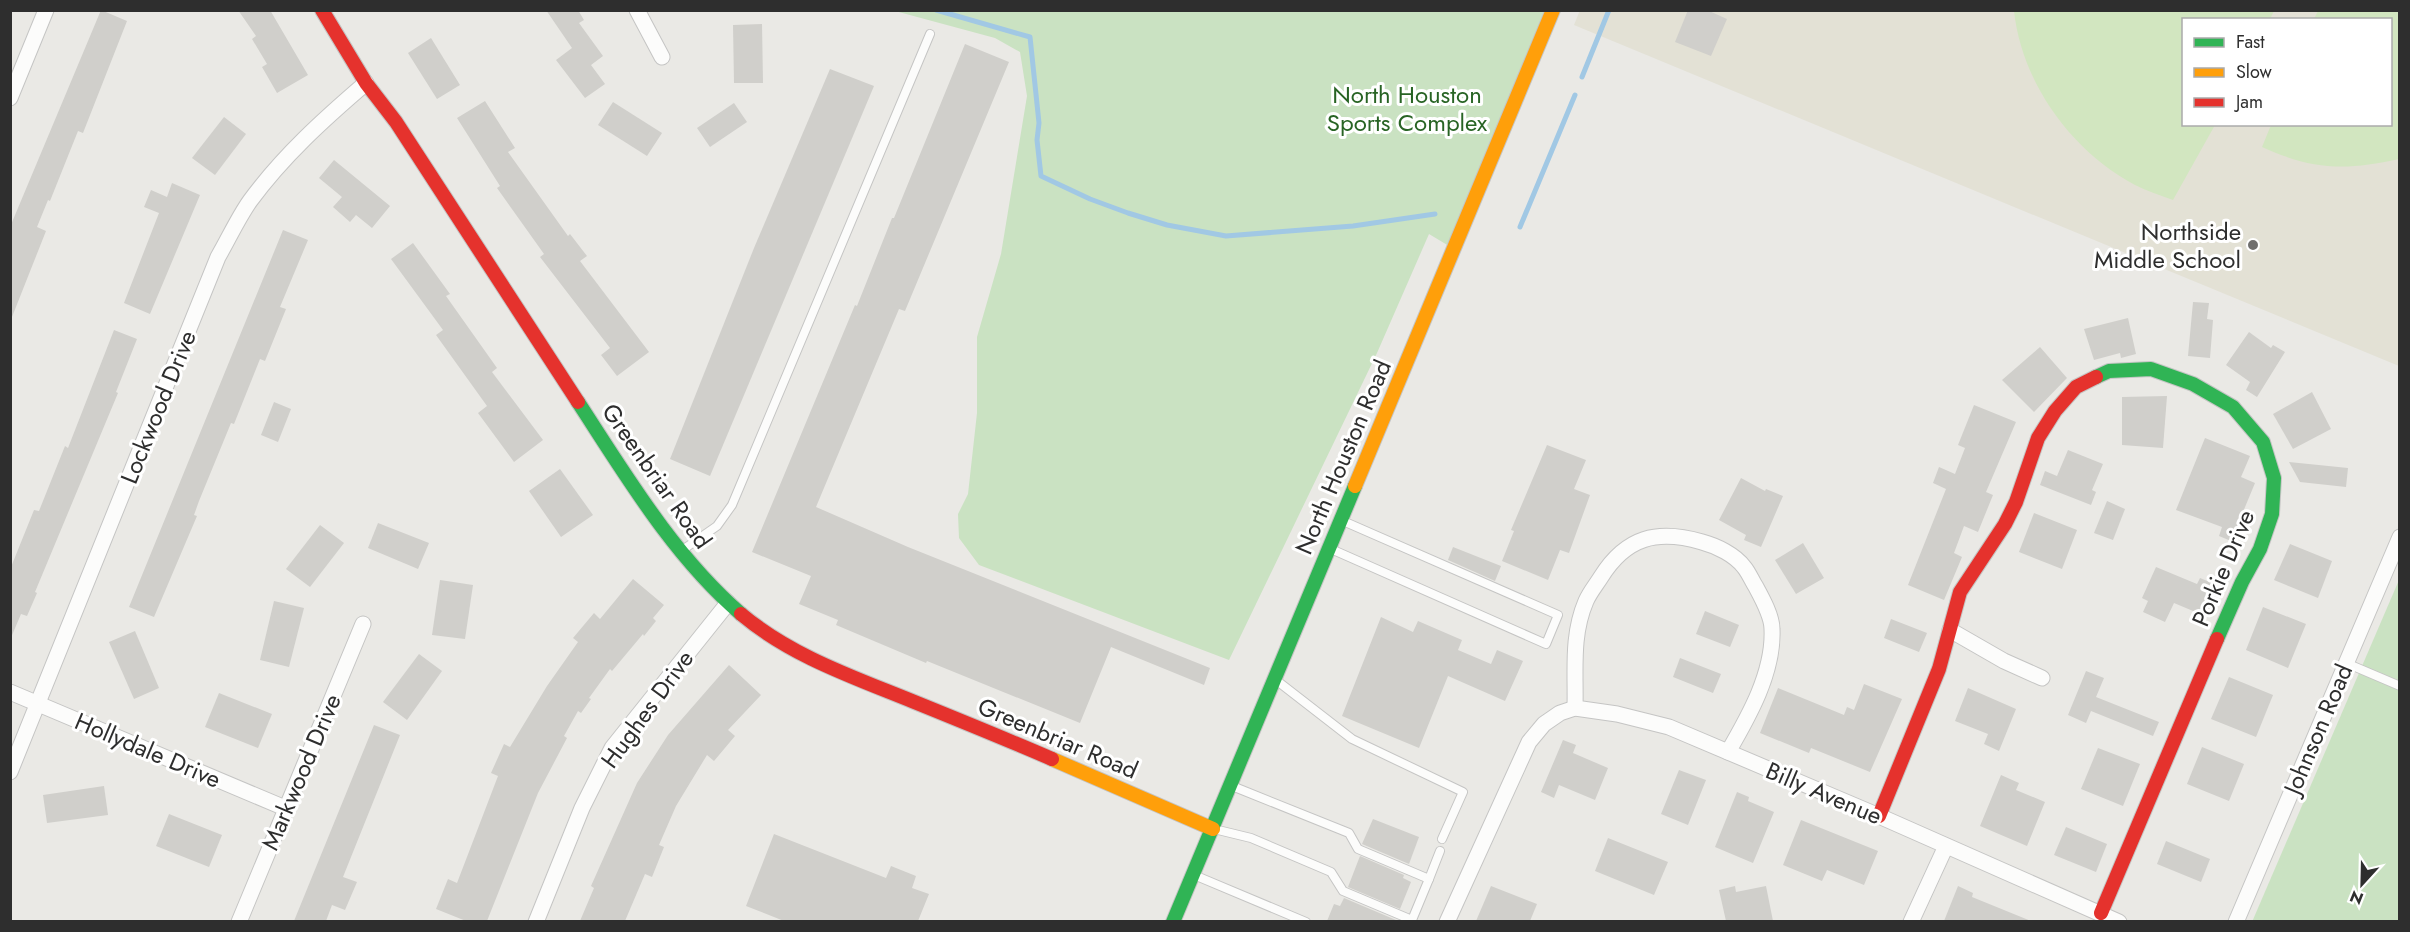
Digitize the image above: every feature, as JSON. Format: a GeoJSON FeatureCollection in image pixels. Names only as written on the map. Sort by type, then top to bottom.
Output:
{"type":"FeatureCollection","features":[{"type":"Feature","properties":{"kind":"street"},"geometry":{"type":"LineString","coordinates":[[10,98],[46,10]]}},
{"type":"Feature","properties":{"kind":"street","name":"Greenbriar Road"},"geometry":{"type":"LineString","coordinates":[[321,10],[366,83],[396,122],[508,297],[663,531],[717,593],[758,628],[796,651],[1213,829]]}},
{"type":"Feature","properties":{"kind":"street"},"geometry":{"type":"LineString","coordinates":[[637,10],[662,57]]}},
{"type":"Feature","properties":{"kind":"street","name":"North Houston Road"},"geometry":{"type":"LineString","coordinates":[[1173,921],[1553,10]]}},
{"type":"Feature","properties":{"kind":"street","name":"Lockwood Drive"},"geometry":{"type":"LineString","coordinates":[[10,772],[218,257],[249,202],[282,161],[319,123],[366,83]]}},
{"type":"Feature","properties":{"kind":"street","name":"Porkie Drive"},"geometry":{"type":"LineString","coordinates":[[1879,816],[1939,669],[1960,592],[2005,524],[2016,502],[2038,438],[2055,411],[2076,387],[2109,371],[2151,369],[2193,384],[2233,407],[2263,442],[2274,478],[2272,514],[2260,549],[2242,582],[2194,691],[2183,723],[2100,913]]}},
{"type":"Feature","properties":{"kind":"street"},"geometry":{"type":"LineString","coordinates":[[1447,921],[1529,742],[1544,724],[1560,713],[1575,708],[1573,661],[1578,627],[1587,599],[1611,561],[1631,545],[1654,536],[1679,535],[1707,543],[1730,554],[1743,566],[1761,595],[1772,627],[1770,654],[1762,684],[1743,727],[1728,752]]}},
{"type":"Feature","properties":{"kind":"street","name":"Johnson Road"},"geometry":{"type":"LineString","coordinates":[[2236,921],[2400,537]]}},
{"type":"Feature","properties":{"kind":"street","name":"Hughes Drive"},"geometry":{"type":"LineString","coordinates":[[536,921],[582,808],[612,748],[728,603]]}},
{"type":"Feature","properties":{"kind":"street","name":"Markwood Drive"},"geometry":{"type":"LineString","coordinates":[[239,921],[363,624]]}},
{"type":"Feature","properties":{"kind":"street"},"geometry":{"type":"LineString","coordinates":[[1950,630],[2004,661],[2042,678]]}},
{"type":"Feature","properties":{"kind":"street","name":"Hollydale Drive"},"geometry":{"type":"LineString","coordinates":[[10,692],[285,808]]}},
{"type":"Feature","properties":{"kind":"street","name":"Billy Avenue"},"geometry":{"type":"LineString","coordinates":[[1575,708],[1617,714],[1669,727],[2120,921]]}},
{"type":"Feature","properties":{"kind":"street"},"geometry":{"type":"LineString","coordinates":[[1911,921],[1946,846]]}},
{"type":"Feature","properties":{"kind":"lane"},"geometry":{"type":"LineString","coordinates":[[680,552],[717,526],[732,505],[930,34]]}},
{"type":"Feature","properties":{"kind":"lane"},"geometry":{"type":"LineString","coordinates":[[1329,548],[1546,644],[1558,615],[1341,520]]}},
{"type":"Feature","properties":{"kind":"lane"},"geometry":{"type":"LineString","coordinates":[[2346,663],[2400,686]]}},
{"type":"Feature","properties":{"kind":"lane"},"geometry":{"type":"LineString","coordinates":[[1275,679],[1352,739],[1463,792],[1442,839]]}},
{"type":"Feature","properties":{"kind":"lane"},"geometry":{"type":"LineString","coordinates":[[1231,785],[1348,833],[1358,849],[1429,879]]}},
{"type":"Feature","properties":{"kind":"lane"},"geometry":{"type":"LineString","coordinates":[[1213,829],[1251,838],[1331,872],[1343,891],[1411,921],[1440,851]]}},
{"type":"Feature","properties":{"kind":"lane"},"geometry":{"type":"LineString","coordinates":[[1193,874],[1306,921]]}},
{"type":"Feature","properties":{"kind":"shaded area","name":"Northside Middle School"},"geometry":{"type":"Polygon","coordinates":[[[1580,10],[2399,11],[2399,366],[1574,25],[1580,10]]]}},
{"type":"Feature","properties":{"kind":"green space"},"geometry":{"type":"Polygon","coordinates":[[[2015,10],[2274,11],[2270,18],[2182,18],[2182,126],[2214,126],[2173,200],[2135,185],[2090,154],[2053,112],[2027,64],[2019,38],[2015,10]]]}},
{"type":"Feature","properties":{"kind":"green space","name":"North Houston Sports Complex"},"geometry":{"type":"Polygon","coordinates":[[[895,11],[1553,11],[1454,249],[1429,234],[1377,353],[1229,660],[979,565],[959,538],[958,514],[968,494],[977,413],[977,337],[1001,254],[1027,96],[1020,52],[995,38],[895,11]]]}},
{"type":"Feature","properties":{"kind":"green space"},"geometry":{"type":"Polygon","coordinates":[[[2318,11],[2399,11],[2399,159],[2345,167],[2329,166],[2297,160],[2262,147],[2271,126],[2392,126],[2392,18],[2314,18],[2318,11]]]}},
{"type":"Feature","properties":{"kind":"green space"},"geometry":{"type":"Polygon","coordinates":[[[2399,580],[2399,921],[2252,922],[2399,580]]]}},
{"type":"Feature","properties":{"kind":"building"},"geometry":{"type":"Polygon","coordinates":[[[101,10],[127,21],[83,133],[78,131],[37,227],[46,231],[10,322],[10,227],[101,10]]]}},
{"type":"Feature","properties":{"kind":"building"},"geometry":{"type":"Polygon","coordinates":[[[238,10],[270,10],[308,75],[277,93],[262,67],[267,64],[252,39],[256,36],[238,10]]]}},
{"type":"Feature","properties":{"kind":"building"},"geometry":{"type":"Polygon","coordinates":[[[546,10],[578,10],[584,20],[579,23],[603,56],[591,65],[605,84],[585,98],[556,60],[572,48],[546,10]]]}},
{"type":"Feature","properties":{"kind":"building"},"geometry":{"type":"Polygon","coordinates":[[[1688,10],[1707,10],[1727,19],[1711,56],[1675,42],[1688,10]]]}},
{"type":"Feature","properties":{"kind":"building"},"geometry":{"type":"Polygon","coordinates":[[[762,24],[763,83],[734,83],[733,25],[762,24]]]}},
{"type":"Feature","properties":{"kind":"building"},"geometry":{"type":"Polygon","coordinates":[[[431,38],[460,85],[437,99],[408,53],[431,38]]]}},
{"type":"Feature","properties":{"kind":"building"},"geometry":{"type":"Polygon","coordinates":[[[965,44],[1009,62],[905,311],[899,309],[816,507],[908,547],[1210,668],[1204,685],[1111,647],[1080,723],[836,625],[838,620],[799,604],[811,576],[752,552],[855,305],[857,306],[892,218],[894,218],[965,44]]]}},
{"type":"Feature","properties":{"kind":"building"},"geometry":{"type":"Polygon","coordinates":[[[830,69],[874,86],[710,476],[670,459],[754,248],[830,69]]]}},
{"type":"Feature","properties":{"kind":"building"},"geometry":{"type":"Polygon","coordinates":[[[485,101],[515,148],[508,152],[568,236],[570,234],[587,256],[580,261],[649,352],[617,376],[601,355],[610,348],[540,257],[544,254],[497,188],[500,186],[457,118],[485,101]]]}},
{"type":"Feature","properties":{"kind":"building"},"geometry":{"type":"Polygon","coordinates":[[[613,102],[662,133],[647,156],[598,125],[613,102]]]}},
{"type":"Feature","properties":{"kind":"building"},"geometry":{"type":"Polygon","coordinates":[[[734,103],[747,122],[710,147],[697,128],[734,103]]]}},
{"type":"Feature","properties":{"kind":"building"},"geometry":{"type":"Polygon","coordinates":[[[224,117],[246,134],[215,175],[192,158],[224,117]]]}},
{"type":"Feature","properties":{"kind":"building"},"geometry":{"type":"Polygon","coordinates":[[[334,160],[390,206],[372,228],[356,215],[350,222],[333,207],[342,197],[319,178],[334,160]]]}},
{"type":"Feature","properties":{"kind":"building"},"geometry":{"type":"Polygon","coordinates":[[[172,183],[200,195],[150,314],[124,303],[159,213],[144,207],[151,190],[167,197],[172,183]]]}},
{"type":"Feature","properties":{"kind":"building"},"geometry":{"type":"Polygon","coordinates":[[[283,230],[308,240],[280,307],[286,309],[265,361],[260,359],[234,424],[231,423],[199,501],[194,515],[197,516],[154,617],[129,607],[283,230]]]}},
{"type":"Feature","properties":{"kind":"building"},"geometry":{"type":"Polygon","coordinates":[[[413,243],[450,294],[446,296],[497,368],[492,372],[543,440],[514,462],[478,413],[487,406],[436,335],[443,330],[391,259],[413,243]]]}},
{"type":"Feature","properties":{"kind":"building"},"geometry":{"type":"Polygon","coordinates":[[[2193,302],[2209,303],[2207,319],[2213,320],[2210,358],[2188,356],[2193,302]]]}},
{"type":"Feature","properties":{"kind":"building"},"geometry":{"type":"Polygon","coordinates":[[[2128,318],[2136,354],[2121,358],[2120,353],[2094,360],[2084,329],[2128,318]]]}},
{"type":"Feature","properties":{"kind":"building"},"geometry":{"type":"Polygon","coordinates":[[[114,330],[137,339],[116,392],[118,393],[35,592],[37,593],[27,616],[21,614],[10,640],[11,567],[34,510],[39,511],[65,446],[68,448],[114,330]]]}},
{"type":"Feature","properties":{"kind":"building"},"geometry":{"type":"Polygon","coordinates":[[[2249,332],[2271,348],[2273,345],[2285,352],[2257,397],[2246,390],[2250,382],[2226,365],[2249,332]]]}},
{"type":"Feature","properties":{"kind":"building"},"geometry":{"type":"Polygon","coordinates":[[[2040,347],[2067,378],[2034,412],[2002,380],[2040,347]]]}},
{"type":"Feature","properties":{"kind":"building"},"geometry":{"type":"Polygon","coordinates":[[[2312,392],[2331,429],[2293,449],[2273,414],[2312,392]]]}},
{"type":"Feature","properties":{"kind":"building"},"geometry":{"type":"Polygon","coordinates":[[[2167,396],[2163,448],[2122,445],[2122,397],[2167,396]]]}},
{"type":"Feature","properties":{"kind":"building"},"geometry":{"type":"Polygon","coordinates":[[[274,402],[291,409],[278,442],[261,435],[274,402]]]}},
{"type":"Feature","properties":{"kind":"building"},"geometry":{"type":"Polygon","coordinates":[[[1974,405],[2016,422],[1986,492],[1993,495],[1978,532],[1964,526],[1954,553],[1962,557],[1944,600],[1908,585],[1946,489],[1933,483],[1939,467],[1955,474],[1965,448],[1958,445],[1974,405]]]}},
{"type":"Feature","properties":{"kind":"building"},"geometry":{"type":"Polygon","coordinates":[[[2205,438],[2250,456],[2241,477],[2255,483],[2231,541],[2219,536],[2222,527],[2176,510],[2205,438]]]}},
{"type":"Feature","properties":{"kind":"building"},"geometry":{"type":"Polygon","coordinates":[[[1547,445],[1586,460],[1574,489],[1590,495],[1569,553],[1560,550],[1548,580],[1502,561],[1514,531],[1511,530],[1547,445]]]}},
{"type":"Feature","properties":{"kind":"building"},"geometry":{"type":"Polygon","coordinates":[[[2068,450],[2103,464],[2092,490],[2096,492],[2091,505],[2040,485],[2045,471],[2057,476],[2068,450]]]}},
{"type":"Feature","properties":{"kind":"building"},"geometry":{"type":"Polygon","coordinates":[[[2289,462],[2348,468],[2346,487],[2300,482],[2289,462]]]}},
{"type":"Feature","properties":{"kind":"building"},"geometry":{"type":"Polygon","coordinates":[[[560,469],[593,515],[561,537],[529,491],[560,469]]]}},
{"type":"Feature","properties":{"kind":"building"},"geometry":{"type":"Polygon","coordinates":[[[1741,478],[1765,491],[1766,489],[1783,496],[1761,547],[1744,540],[1746,535],[1719,520],[1741,478]]]}},
{"type":"Feature","properties":{"kind":"building"},"geometry":{"type":"Polygon","coordinates":[[[2107,501],[2125,509],[2113,540],[2094,533],[2107,501]]]}},
{"type":"Feature","properties":{"kind":"building"},"geometry":{"type":"Polygon","coordinates":[[[2034,513],[2077,530],[2062,569],[2019,552],[2034,513]]]}},
{"type":"Feature","properties":{"kind":"building"},"geometry":{"type":"Polygon","coordinates":[[[378,523],[429,543],[418,569],[368,548],[378,523]]]}},
{"type":"Feature","properties":{"kind":"building"},"geometry":{"type":"Polygon","coordinates":[[[320,525],[344,543],[310,587],[286,569],[320,525]]]}},
{"type":"Feature","properties":{"kind":"building"},"geometry":{"type":"Polygon","coordinates":[[[1803,543],[1824,578],[1796,594],[1775,560],[1803,543]]]}},
{"type":"Feature","properties":{"kind":"building"},"geometry":{"type":"Polygon","coordinates":[[[2290,544],[2332,561],[2318,598],[2274,580],[2290,544]]]}},
{"type":"Feature","properties":{"kind":"building"},"geometry":{"type":"Polygon","coordinates":[[[1453,547],[1501,566],[1495,581],[1448,560],[1453,547]]]}},
{"type":"Feature","properties":{"kind":"building"},"geometry":{"type":"Polygon","coordinates":[[[2156,567],[2197,584],[2200,578],[2217,585],[2205,616],[2174,603],[2165,622],[2143,612],[2148,601],[2142,598],[2156,567]]]}},
{"type":"Feature","properties":{"kind":"building"},"geometry":{"type":"Polygon","coordinates":[[[633,579],[664,605],[653,618],[656,621],[644,636],[643,634],[612,671],[610,669],[581,713],[578,711],[564,736],[567,738],[538,793],[487,921],[466,921],[436,909],[448,879],[457,883],[498,776],[491,773],[504,744],[510,747],[547,686],[578,642],[573,638],[594,613],[600,619],[633,579]]]}},
{"type":"Feature","properties":{"kind":"building"},"geometry":{"type":"Polygon","coordinates":[[[440,580],[473,585],[465,639],[432,635],[440,580]]]}},
{"type":"Feature","properties":{"kind":"building"},"geometry":{"type":"Polygon","coordinates":[[[274,601],[304,608],[289,667],[260,660],[274,601]]]}},
{"type":"Feature","properties":{"kind":"building"},"geometry":{"type":"Polygon","coordinates":[[[2263,607],[2306,624],[2288,668],[2246,650],[2263,607]]]}},
{"type":"Feature","properties":{"kind":"building"},"geometry":{"type":"Polygon","coordinates":[[[1705,611],[1739,625],[1730,647],[1696,634],[1705,611]]]}},
{"type":"Feature","properties":{"kind":"building"},"geometry":{"type":"Polygon","coordinates":[[[1381,617],[1413,632],[1418,621],[1462,640],[1458,650],[1491,664],[1497,650],[1523,661],[1505,701],[1448,676],[1419,748],[1342,716],[1381,617]]]}},
{"type":"Feature","properties":{"kind":"building"},"geometry":{"type":"Polygon","coordinates":[[[1891,619],[1927,633],[1919,652],[1884,638],[1891,619]]]}},
{"type":"Feature","properties":{"kind":"building"},"geometry":{"type":"Polygon","coordinates":[[[135,631],[159,688],[134,699],[109,642],[135,631]]]}},
{"type":"Feature","properties":{"kind":"building"},"geometry":{"type":"Polygon","coordinates":[[[419,654],[442,671],[407,720],[383,702],[419,654]]]}},
{"type":"Feature","properties":{"kind":"building"},"geometry":{"type":"Polygon","coordinates":[[[1680,658],[1721,674],[1713,693],[1673,677],[1680,658]]]}},
{"type":"Feature","properties":{"kind":"building"},"geometry":{"type":"Polygon","coordinates":[[[729,665],[761,695],[728,730],[735,736],[714,761],[707,755],[676,806],[659,845],[664,847],[652,877],[645,874],[625,921],[580,921],[594,888],[591,886],[637,783],[668,735],[729,665]]]}},
{"type":"Feature","properties":{"kind":"building"},"geometry":{"type":"Polygon","coordinates":[[[2086,671],[2104,678],[2096,697],[2159,722],[2153,736],[2091,711],[2086,723],[2068,715],[2086,671]]]}},
{"type":"Feature","properties":{"kind":"building"},"geometry":{"type":"Polygon","coordinates":[[[2229,677],[2273,695],[2256,737],[2211,719],[2229,677]]]}},
{"type":"Feature","properties":{"kind":"building"},"geometry":{"type":"Polygon","coordinates":[[[1864,684],[1902,699],[1870,772],[1811,748],[1809,753],[1760,733],[1778,688],[1844,715],[1847,707],[1854,710],[1864,684]]]}},
{"type":"Feature","properties":{"kind":"building"},"geometry":{"type":"Polygon","coordinates":[[[1968,688],[2016,709],[1999,751],[1984,744],[1988,734],[1955,721],[1968,688]]]}},
{"type":"Feature","properties":{"kind":"building"},"geometry":{"type":"Polygon","coordinates":[[[219,693],[272,714],[258,748],[205,727],[219,693]]]}},
{"type":"Feature","properties":{"kind":"building"},"geometry":{"type":"Polygon","coordinates":[[[374,725],[400,735],[343,877],[357,882],[345,910],[332,905],[326,921],[294,921],[374,725]]]}},
{"type":"Feature","properties":{"kind":"building"},"geometry":{"type":"Polygon","coordinates":[[[1563,740],[1576,745],[1573,753],[1608,768],[1595,800],[1559,785],[1554,798],[1541,792],[1563,740]]]}},
{"type":"Feature","properties":{"kind":"building"},"geometry":{"type":"Polygon","coordinates":[[[2202,747],[2244,764],[2229,801],[2187,784],[2202,747]]]}},
{"type":"Feature","properties":{"kind":"building"},"geometry":{"type":"Polygon","coordinates":[[[2098,748],[2140,764],[2123,806],[2081,789],[2098,748]]]}},
{"type":"Feature","properties":{"kind":"building"},"geometry":{"type":"Polygon","coordinates":[[[1679,770],[1706,780],[1688,825],[1661,814],[1679,770]]]}},
{"type":"Feature","properties":{"kind":"building"},"geometry":{"type":"Polygon","coordinates":[[[2001,775],[2019,783],[2016,790],[2045,802],[2027,846],[1980,826],[2001,775]]]}},
{"type":"Feature","properties":{"kind":"building"},"geometry":{"type":"Polygon","coordinates":[[[104,786],[108,815],[47,823],[43,795],[104,786]]]}},
{"type":"Feature","properties":{"kind":"building"},"geometry":{"type":"Polygon","coordinates":[[[1737,792],[1749,797],[1748,801],[1774,812],[1753,863],[1715,847],[1737,792]]]}},
{"type":"Feature","properties":{"kind":"building"},"geometry":{"type":"Polygon","coordinates":[[[169,814],[222,835],[209,867],[156,846],[169,814]]]}},
{"type":"Feature","properties":{"kind":"building"},"geometry":{"type":"Polygon","coordinates":[[[1373,819],[1419,837],[1409,864],[1362,844],[1373,819]]]}},
{"type":"Feature","properties":{"kind":"building"},"geometry":{"type":"Polygon","coordinates":[[[1801,820],[1878,851],[1864,885],[1827,870],[1822,881],[1783,865],[1801,820]]]}},
{"type":"Feature","properties":{"kind":"building"},"geometry":{"type":"Polygon","coordinates":[[[2066,827],[2107,844],[2096,872],[2054,855],[2066,827]]]}},
{"type":"Feature","properties":{"kind":"building"},"geometry":{"type":"Polygon","coordinates":[[[774,834],[886,878],[891,866],[916,876],[912,888],[929,894],[918,921],[784,921],[746,906],[774,834]]]}},
{"type":"Feature","properties":{"kind":"building"},"geometry":{"type":"Polygon","coordinates":[[[1608,838],[1668,862],[1654,895],[1595,871],[1608,838]]]}},
{"type":"Feature","properties":{"kind":"building"},"geometry":{"type":"Polygon","coordinates":[[[2166,841],[2210,859],[2201,882],[2157,864],[2166,841]]]}},
{"type":"Feature","properties":{"kind":"building"},"geometry":{"type":"Polygon","coordinates":[[[1360,856],[1404,875],[1403,878],[1411,882],[1400,909],[1348,887],[1360,856]]]}},
{"type":"Feature","properties":{"kind":"building"},"geometry":{"type":"Polygon","coordinates":[[[1491,886],[1537,904],[1530,921],[1476,921],[1491,886]]]}},
{"type":"Feature","properties":{"kind":"building"},"geometry":{"type":"Polygon","coordinates":[[[1735,886],[1736,892],[1766,886],[1773,921],[1726,921],[1719,890],[1735,886]]]}},
{"type":"Feature","properties":{"kind":"building"},"geometry":{"type":"Polygon","coordinates":[[[1958,886],[1973,893],[1972,897],[2031,921],[1944,921],[1958,886]]]}},
{"type":"Feature","properties":{"kind":"building"},"geometry":{"type":"Polygon","coordinates":[[[1344,898],[1396,920],[1327,921],[1334,904],[1340,906],[1344,898]]]}},
{"type":"Feature","properties":{"kind":"waterway"},"geometry":{"type":"LineString","coordinates":[[936,10],[1030,37],[1039,123],[1037,140],[1041,176],[1090,199],[1167,225],[1226,236],[1353,226],[1435,214]]}},
{"type":"Feature","properties":{"kind":"waterway"},"geometry":{"type":"LineString","coordinates":[[1582,77],[1609,10]]}},
{"type":"Feature","properties":{"kind":"waterway"},"geometry":{"type":"LineString","coordinates":[[1520,227],[1575,95]]}},
{"type":"Feature","properties":{"kind":"traffic: fast"},"geometry":{"type":"LineString","coordinates":[[2096,377],[2109,371],[2151,369],[2193,384],[2233,407],[2263,442],[2274,478],[2272,514],[2260,549],[2242,582],[2217,639]]}},
{"type":"Feature","properties":{"kind":"traffic: fast"},"geometry":{"type":"LineString","coordinates":[[578,402],[672,541],[716,591],[741,614]]}},
{"type":"Feature","properties":{"kind":"traffic: fast"},"geometry":{"type":"LineString","coordinates":[[1173,922],[1355,486]]}},
{"type":"Feature","properties":{"kind":"traffic: slow"},"geometry":{"type":"LineString","coordinates":[[1355,486],[1553,10]]}},
{"type":"Feature","properties":{"kind":"traffic: slow"},"geometry":{"type":"LineString","coordinates":[[1052,759],[1213,829]]}},
{"type":"Feature","properties":{"kind":"traffic: jam"},"geometry":{"type":"LineString","coordinates":[[322,10],[366,83],[396,122],[578,402]]}},
{"type":"Feature","properties":{"kind":"traffic: jam"},"geometry":{"type":"LineString","coordinates":[[1879,816],[1939,669],[1960,592],[2005,524],[2016,502],[2038,438],[2055,411],[2076,387],[2096,377]]}},
{"type":"Feature","properties":{"kind":"traffic: jam"},"geometry":{"type":"LineString","coordinates":[[741,614],[781,642],[823,664],[1052,759]]}},
{"type":"Feature","properties":{"kind":"traffic: jam"},"geometry":{"type":"LineString","coordinates":[[2101,913],[2217,639]]}},
{"type":"Feature","properties":{"kind":"place","name":"Northside Middle School"},"geometry":{"type":"Point","coordinates":[2253,245]}}]}
